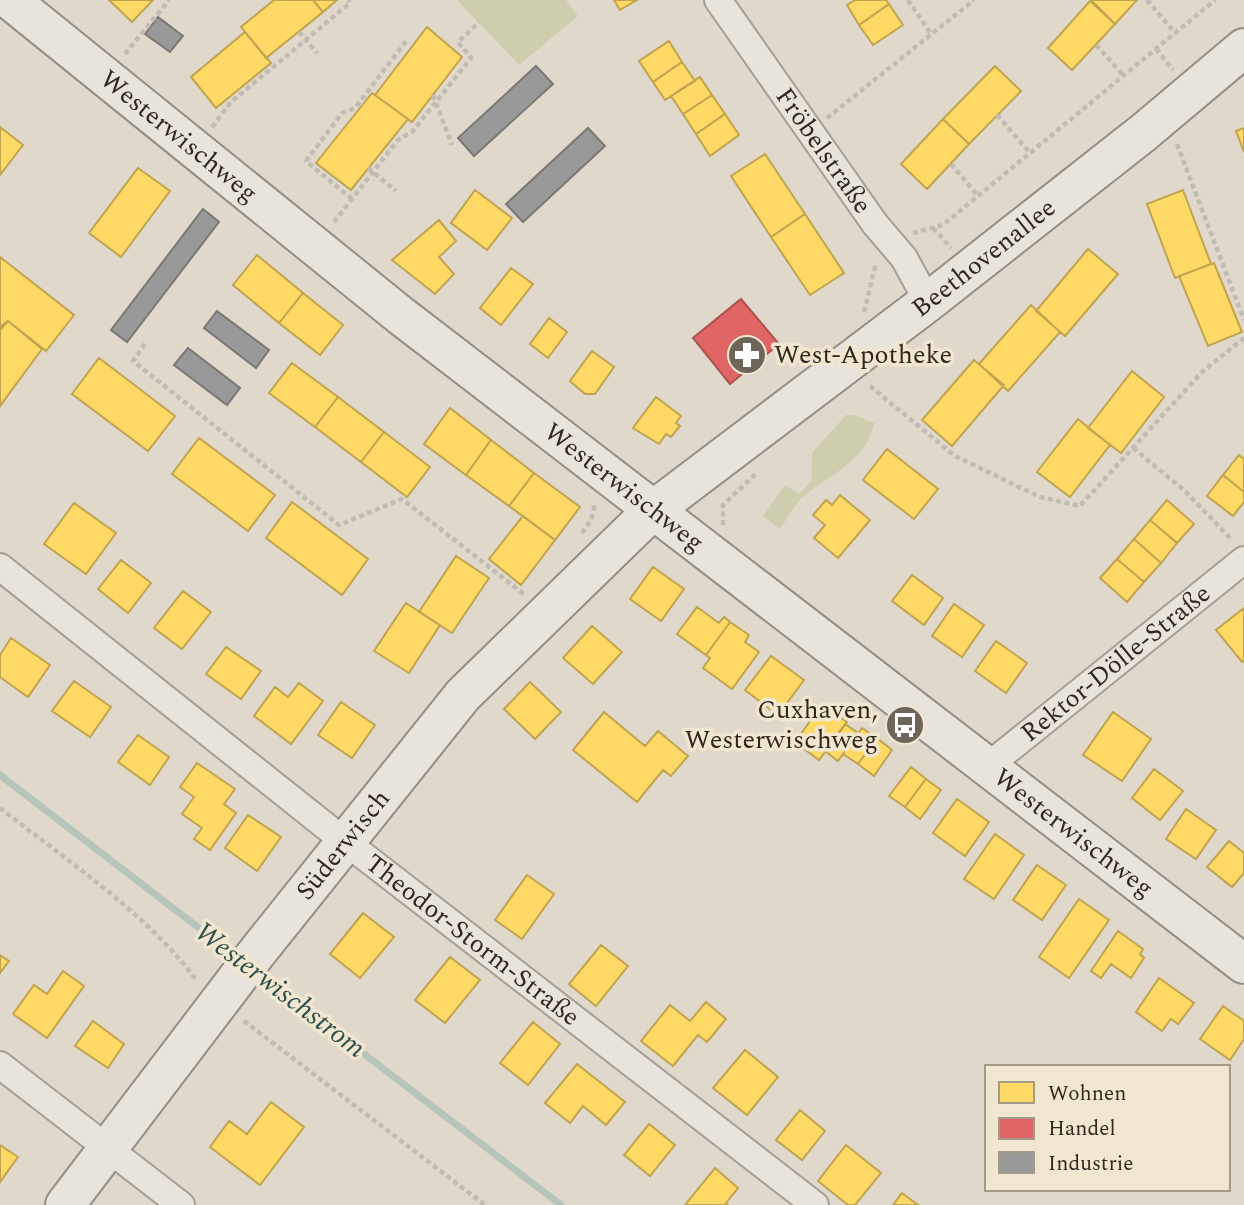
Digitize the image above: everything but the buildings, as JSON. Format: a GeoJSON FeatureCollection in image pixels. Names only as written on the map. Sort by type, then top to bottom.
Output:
{"type":"FeatureCollection","features":[{"type":"Feature","properties":{"kind":"street","name":"Westerwischweg"},"geometry":{"type":"LineString","coordinates":[[10,0],[400,315],[1244,964]]}},
{"type":"Feature","properties":{"kind":"street","name":"Fröbelstraße"},"geometry":{"type":"LineString","coordinates":[[718,0],[810,132],[895,246],[928,302]]}},
{"type":"Feature","properties":{"kind":"street","name":"Beethovenallee"},"geometry":{"type":"LineString","coordinates":[[652,511],[928,302],[1143,133],[1244,48]]}},
{"type":"Feature","properties":{"kind":"street","name":"Süderwisch"},"geometry":{"type":"LineString","coordinates":[[65,1205],[246,966],[463,695],[652,511]]}},
{"type":"Feature","properties":{"kind":"street","name":"Rektor-Dölle-Straße"},"geometry":{"type":"LineString","coordinates":[[988,766],[1240,552]]}},
{"type":"Feature","properties":{"kind":"street","name":"Theodor-Storm-Straße"},"geometry":{"type":"LineString","coordinates":[[0,568],[345,841],[815,1205]]}},
{"type":"Feature","properties":{"kind":"street"},"geometry":{"type":"LineString","coordinates":[[0,1065],[181,1205]]}},
{"type":"Feature","properties":{"kind":"path"},"geometry":{"type":"LineString","coordinates":[[120,60],[169,0]]}},
{"type":"Feature","properties":{"kind":"path"},"geometry":{"type":"LineString","coordinates":[[210,131],[231,102],[251,82],[350,4],[348,0]]}},
{"type":"Feature","properties":{"kind":"path"},"geometry":{"type":"LineString","coordinates":[[908,0],[931,34]]}},
{"type":"Feature","properties":{"kind":"path"},"geometry":{"type":"LineString","coordinates":[[810,132],[974,0]]}},
{"type":"Feature","properties":{"kind":"path"},"geometry":{"type":"LineString","coordinates":[[1147,0],[1175,33]]}},
{"type":"Feature","properties":{"kind":"path"},"geometry":{"type":"LineString","coordinates":[[862,323],[875,264],[913,233],[943,225],[1216,0]]}},
{"type":"Feature","properties":{"kind":"path"},"geometry":{"type":"LineString","coordinates":[[331,225],[370,170],[436,102],[471,58],[458,42],[479,22]]}},
{"type":"Feature","properties":{"kind":"path"},"geometry":{"type":"LineString","coordinates":[[299,32],[317,53]]}},
{"type":"Feature","properties":{"kind":"path"},"geometry":{"type":"LineString","coordinates":[[352,199],[306,161],[342,113],[355,108],[407,40]]}},
{"type":"Feature","properties":{"kind":"path"},"geometry":{"type":"LineString","coordinates":[[1096,44],[1124,76]]}},
{"type":"Feature","properties":{"kind":"path"},"geometry":{"type":"LineString","coordinates":[[1156,49],[1177,75]]}},
{"type":"Feature","properties":{"kind":"path"},"geometry":{"type":"LineString","coordinates":[[433,94],[452,145]]}},
{"type":"Feature","properties":{"kind":"path"},"geometry":{"type":"LineString","coordinates":[[997,115],[1030,153]]}},
{"type":"Feature","properties":{"kind":"path"},"geometry":{"type":"LineString","coordinates":[[1175,139],[1244,320]]}},
{"type":"Feature","properties":{"kind":"path"},"geometry":{"type":"LineString","coordinates":[[951,164],[978,196]]}},
{"type":"Feature","properties":{"kind":"path"},"geometry":{"type":"LineString","coordinates":[[370,170],[396,191]]}},
{"type":"Feature","properties":{"kind":"path"},"geometry":{"type":"LineString","coordinates":[[933,228],[959,258]]}},
{"type":"Feature","properties":{"kind":"path"},"geometry":{"type":"LineString","coordinates":[[870,386],[955,456],[1040,496],[1080,506],[1202,372],[1244,338]]}},
{"type":"Feature","properties":{"kind":"path"},"geometry":{"type":"LineString","coordinates":[[145,344],[133,361],[339,525],[402,499],[526,595]]}},
{"type":"Feature","properties":{"kind":"path"},"geometry":{"type":"LineString","coordinates":[[1133,447],[1184,490],[1240,552]]}},
{"type":"Feature","properties":{"kind":"green space"},"geometry":{"type":"Polygon","coordinates":[[[457,0],[566,0],[578,16],[519,65],[457,0]]]}},
{"type":"Feature","properties":{"kind":"green space"},"geometry":{"type":"Polygon","coordinates":[[[846,415],[854,415],[874,423],[864,447],[846,466],[803,497],[780,529],[763,516],[785,485],[799,494],[811,481],[812,453],[846,415]]]}},
{"type":"Feature","properties":{"kind":"waterway","name":"Westerwischstrom"},"geometry":{"type":"LineString","coordinates":[[0,775],[238,958]]}},
{"type":"Feature","properties":{"kind":"waterway","name":"Westerwischstrom"},"geometry":{"type":"LineString","coordinates":[[256,971],[561,1205]]}},
{"type":"Feature","properties":{"kind":"place","name":"West-Apotheke"},"geometry":{"type":"Point","coordinates":[747,355]}},
{"type":"Feature","properties":{"kind":"place","name":"Cuxhaven, Westerwischweg"},"geometry":{"type":"Point","coordinates":[905,725]}}]}
